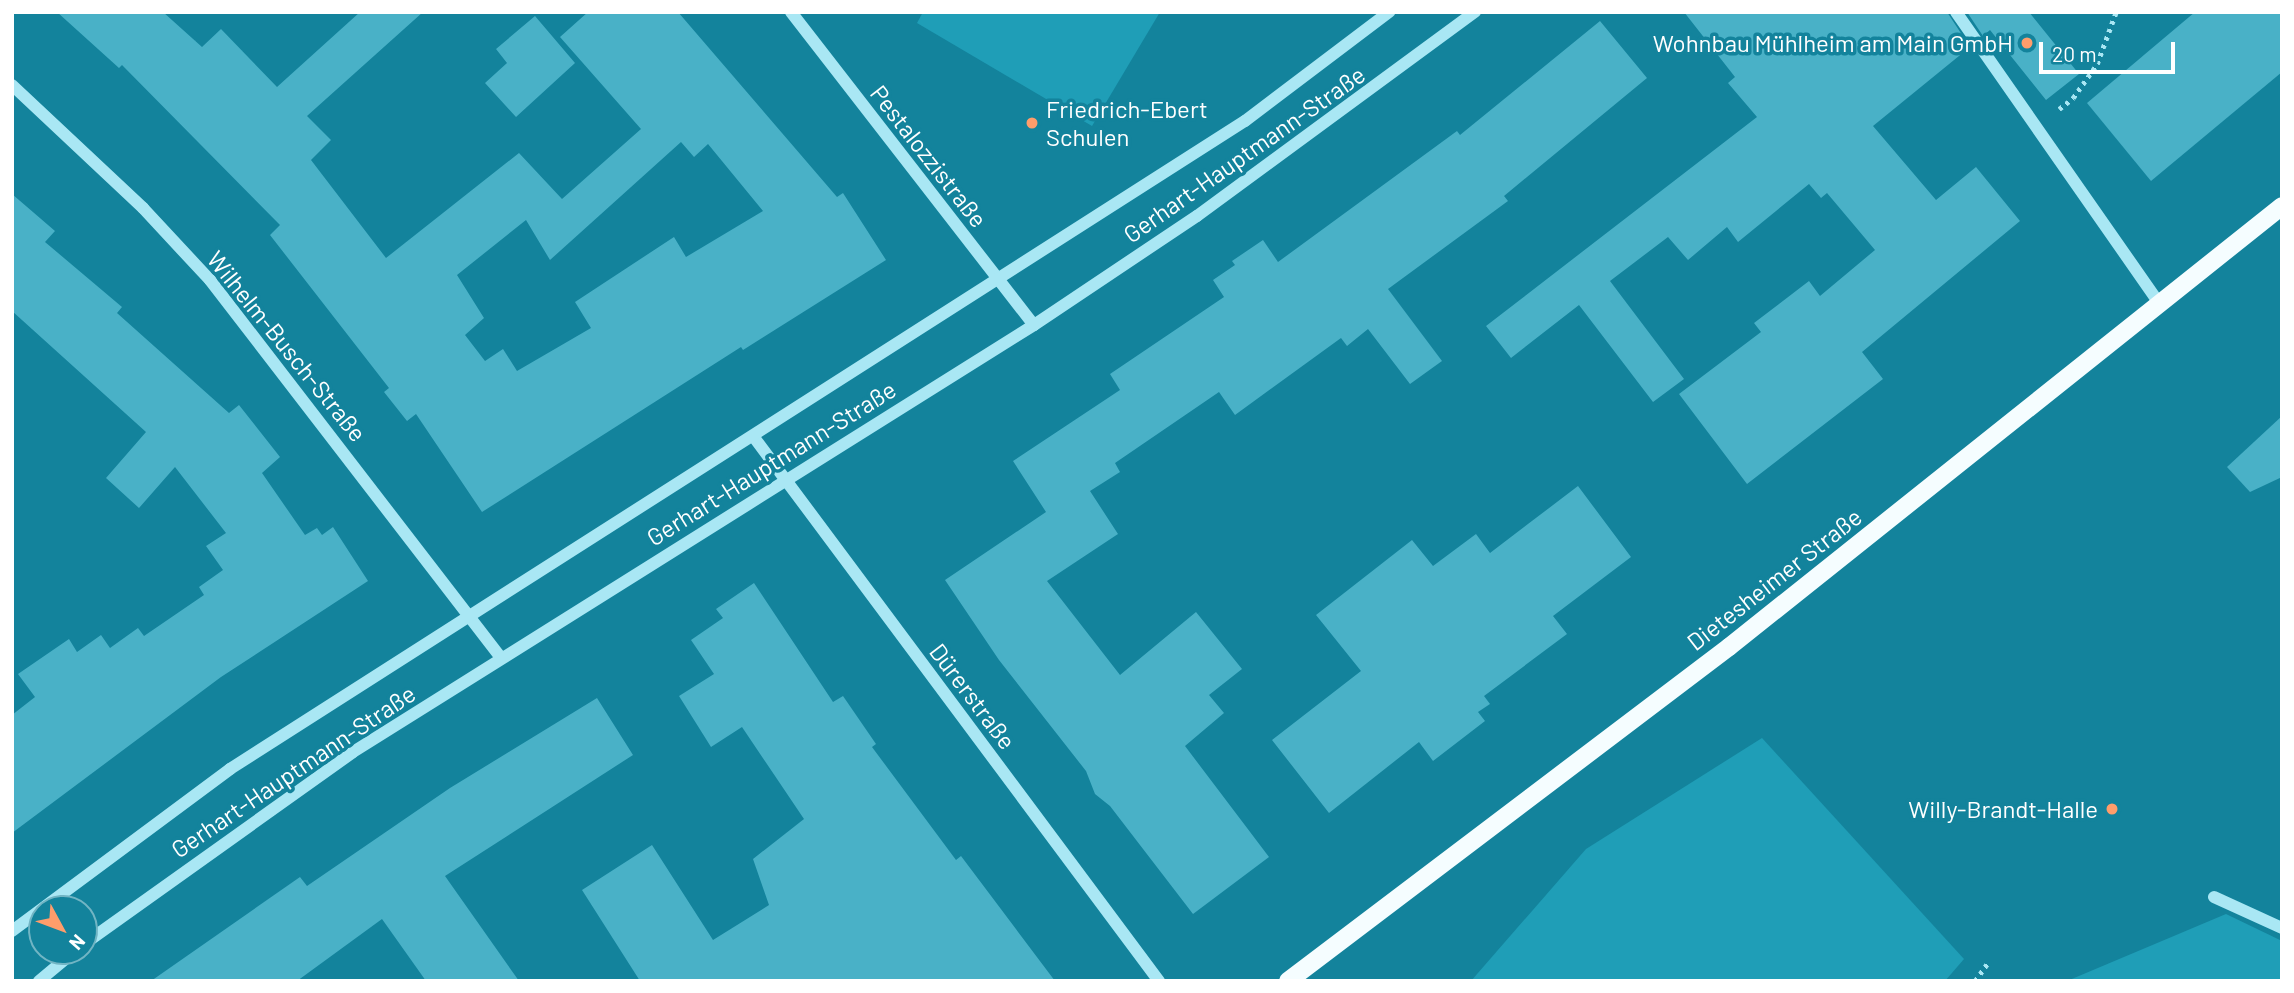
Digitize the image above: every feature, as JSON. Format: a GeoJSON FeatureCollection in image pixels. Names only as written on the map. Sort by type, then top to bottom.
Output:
{"type":"FeatureCollection","features":[{"type":"Feature","properties":{"kind":"main road","name":"Dietesheimer Straße"},"geometry":{"type":"LineString","coordinates":[[1288,981],[1729,647],[2282,206]]}},
{"type":"Feature","properties":{"kind":"street","name":"Pestalozzistraße"},"geometry":{"type":"LineString","coordinates":[[791,12],[1034,325]]}},
{"type":"Feature","properties":{"kind":"street","name":"Gerhart-Hauptmann-Straße"},"geometry":{"type":"LineString","coordinates":[[12,931],[230,769],[468,613],[999,281],[1245,121],[1389,12]]}},
{"type":"Feature","properties":{"kind":"street","name":"Gerhart-Hauptmann-Straße"},"geometry":{"type":"LineString","coordinates":[[98,934],[242,828],[501,658],[784,478],[1034,325],[1197,216],[1475,12]]}},
{"type":"Feature","properties":{"kind":"street"},"geometry":{"type":"LineString","coordinates":[[1955,12],[2037,125],[2160,304]]}},
{"type":"Feature","properties":{"kind":"street","name":"Wilhelm-Busch-Straße"},"geometry":{"type":"LineString","coordinates":[[12,85],[143,208],[210,281],[501,658]]}},
{"type":"Feature","properties":{"kind":"street","name":"Dürerstraße"},"geometry":{"type":"LineString","coordinates":[[753,436],[1158,981]]}},
{"type":"Feature","properties":{"kind":"street"},"geometry":{"type":"LineString","coordinates":[[2214,897],[2282,928]]}},
{"type":"Feature","properties":{"kind":"street"},"geometry":{"type":"LineString","coordinates":[[39,981],[58,965]]}},
{"type":"Feature","properties":{"kind":"path"},"geometry":{"type":"LineString","coordinates":[[2037,125],[2081,87],[2097,64],[2116,12]]}},
{"type":"Feature","properties":{"kind":"path"},"geometry":{"type":"LineString","coordinates":[[1975,981],[1987,964]]}},
{"type":"Feature","properties":{"kind":"shaded area"},"geometry":{"type":"Polygon","coordinates":[[[923,12],[1160,12],[1092,126],[917,23],[923,12]]]}},
{"type":"Feature","properties":{"kind":"shaded area"},"geometry":{"type":"Polygon","coordinates":[[[1762,738],[1964,959],[1945,981],[1471,981],[1586,849],[1762,738]]]}},
{"type":"Feature","properties":{"kind":"shaded area"},"geometry":{"type":"Polygon","coordinates":[[[2226,914],[2282,941],[2282,981],[2067,981],[2226,914]]]}},
{"type":"Feature","properties":{"kind":"building"},"geometry":{"type":"Polygon","coordinates":[[[57,12],[163,12],[202,47],[221,29],[277,87],[360,12],[423,12],[307,116],[331,140],[311,160],[386,258],[519,153],[562,199],[641,129],[560,37],[588,12],[678,12],[837,197],[843,193],[886,260],[743,350],[741,347],[482,512],[416,414],[407,421],[384,392],[389,388],[270,235],[280,225],[122,65],[119,68],[57,12]],[[681,142],[550,260],[526,220],[457,275],[484,318],[465,335],[485,361],[503,349],[517,371],[591,328],[575,302],[674,237],[686,257],[763,211],[708,144],[694,157],[681,142]]]}},
{"type":"Feature","properties":{"kind":"building"},"geometry":{"type":"Polygon","coordinates":[[[1684,12],[1947,12],[1970,47],[1873,126],[1936,200],[1976,167],[2020,221],[1862,352],[1883,379],[1747,484],[1679,394],[1761,332],[1754,323],[1809,281],[1820,296],[1875,250],[1827,193],[1821,198],[1809,184],[1738,242],[1727,227],[1688,260],[1668,237],[1610,281],[1684,379],[1653,402],[1579,305],[1511,358],[1486,326],[1757,117],[1728,83],[1735,77],[1684,12]]]}},
{"type":"Feature","properties":{"kind":"building","name":"Wohnbau Mühlheim am Main GmbH"},"geometry":{"type":"Polygon","coordinates":[[[1967,12],[2029,12],[2079,74],[2046,100],[1990,30],[1983,36],[1967,12]]]}},
{"type":"Feature","properties":{"kind":"building"},"geometry":{"type":"Polygon","coordinates":[[[2195,12],[2282,12],[2282,72],[2151,181],[2087,103],[2195,12]]]}},
{"type":"Feature","properties":{"kind":"building"},"geometry":{"type":"Polygon","coordinates":[[[535,16],[575,63],[516,117],[485,83],[507,63],[496,49],[535,16]]]}},
{"type":"Feature","properties":{"kind":"building"},"geometry":{"type":"Polygon","coordinates":[[[1600,21],[1647,78],[1504,196],[1508,201],[1388,289],[1442,361],[1410,384],[1368,329],[1347,346],[1341,338],[1235,415],[1219,392],[1115,463],[1120,472],[1090,491],[1118,534],[1047,581],[1120,675],[1196,612],[1242,669],[1209,695],[1224,713],[1185,746],[1269,857],[1193,914],[1110,806],[1095,794],[1086,771],[999,660],[945,580],[1046,512],[1013,461],[1120,390],[1110,374],[1224,297],[1213,280],[1235,265],[1232,261],[1263,240],[1278,262],[1457,131],[1460,135],[1600,21]]]}},
{"type":"Feature","properties":{"kind":"building"},"geometry":{"type":"Polygon","coordinates":[[[12,194],[55,231],[45,242],[122,307],[117,313],[229,413],[239,405],[280,457],[262,473],[305,535],[317,528],[322,535],[333,527],[368,581],[221,677],[12,833],[12,715],[35,697],[18,674],[69,639],[77,652],[101,635],[110,648],[138,628],[144,636],[204,595],[199,587],[223,570],[206,546],[226,533],[175,467],[139,508],[106,478],[146,432],[12,311],[12,194]]]}},
{"type":"Feature","properties":{"kind":"building"},"geometry":{"type":"Polygon","coordinates":[[[2282,416],[2282,477],[2250,492],[2227,467],[2282,416]]]}},
{"type":"Feature","properties":{"kind":"building"},"geometry":{"type":"Polygon","coordinates":[[[1578,486],[1631,557],[1553,616],[1567,634],[1484,696],[1490,704],[1478,712],[1485,721],[1433,761],[1419,742],[1329,813],[1272,740],[1361,671],[1316,615],[1412,540],[1433,566],[1476,534],[1490,553],[1578,486]]]}},
{"type":"Feature","properties":{"kind":"building"},"geometry":{"type":"Polygon","coordinates":[[[754,583],[833,702],[843,696],[876,744],[872,747],[956,860],[961,856],[1055,981],[640,981],[582,890],[652,845],[713,940],[769,905],[753,859],[804,819],[742,727],[711,747],[679,696],[714,674],[691,640],[723,618],[716,609],[754,583]]]}},
{"type":"Feature","properties":{"kind":"building"},"geometry":{"type":"Polygon","coordinates":[[[597,698],[633,755],[445,876],[519,981],[426,981],[382,919],[297,981],[151,981],[300,877],[307,886],[450,788],[597,698]]]}},
{"type":"Feature","properties":{"kind":"place","name":"Wohnbau Mühlheim am Main GmbH"},"geometry":{"type":"Point","coordinates":[2027,43]}},
{"type":"Feature","properties":{"kind":"place","name":"Friedrich-Ebert Schulen"},"geometry":{"type":"Point","coordinates":[1032,123]}},
{"type":"Feature","properties":{"kind":"place","name":"Willy-Brandt-Halle"},"geometry":{"type":"Point","coordinates":[2112,809]}}]}
